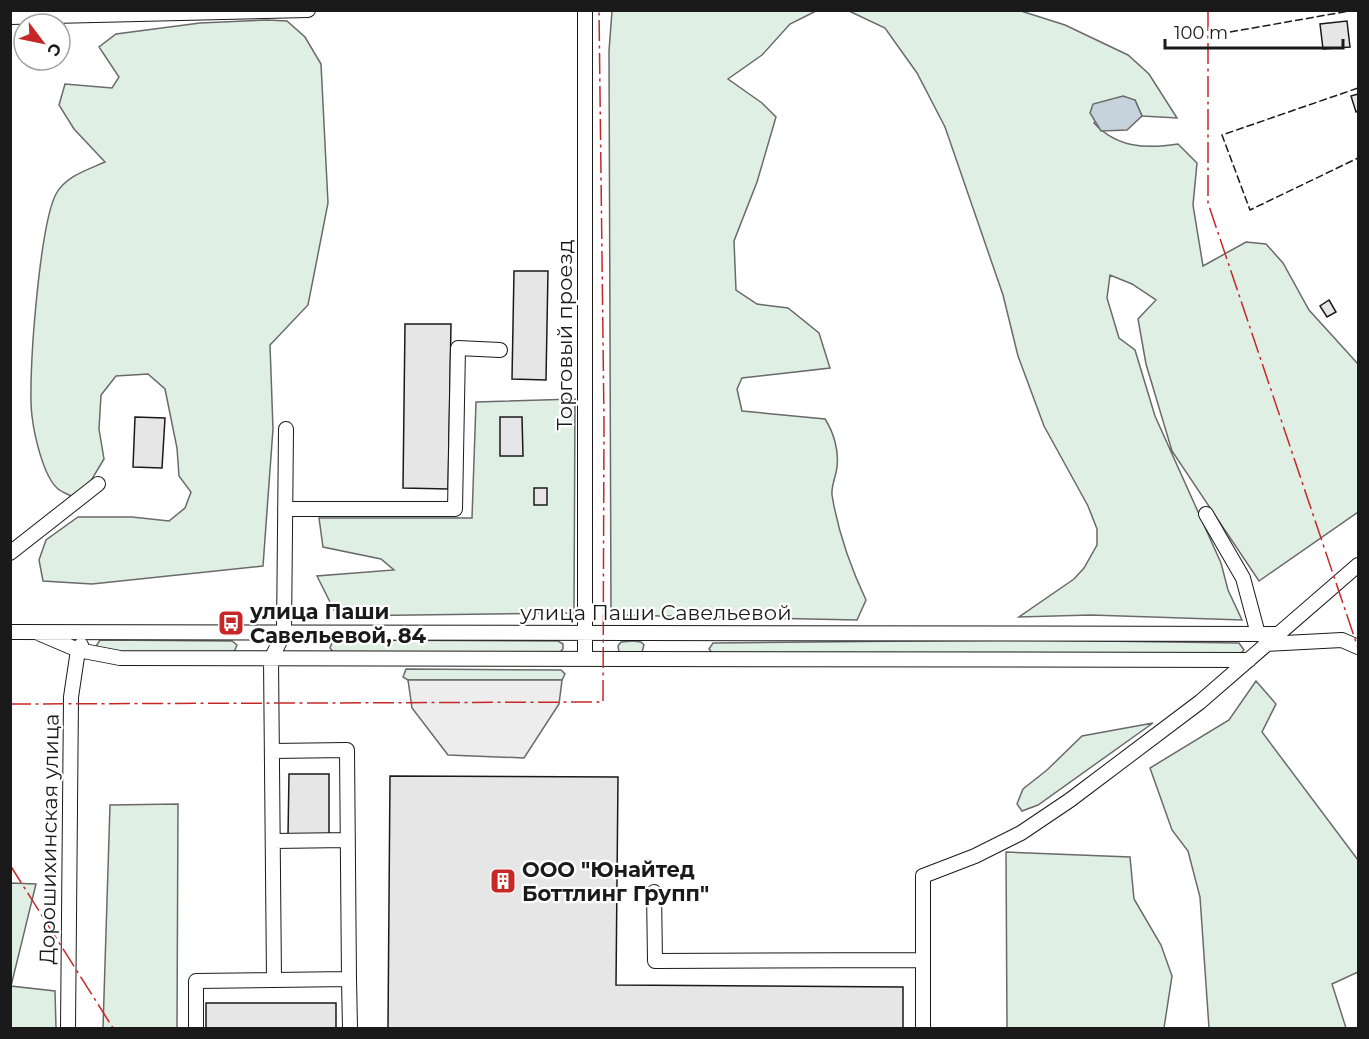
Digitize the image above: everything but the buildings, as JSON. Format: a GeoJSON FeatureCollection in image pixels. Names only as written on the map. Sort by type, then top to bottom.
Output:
{"type":"FeatureCollection","features":[{"type":"Feature","properties":{"kind":"street"},"geometry":{"type":"LineString","coordinates":[[10,17],[308,10]]}},
{"type":"Feature","properties":{"kind":"street","name":"Торговый проезд"},"geometry":{"type":"LineString","coordinates":[[585,10],[585,659]]}},
{"type":"Feature","properties":{"kind":"street"},"geometry":{"type":"LineString","coordinates":[[285,509],[455,510],[458,348],[500,350]]}},
{"type":"Feature","properties":{"kind":"street"},"geometry":{"type":"LineString","coordinates":[[274,980],[271,659],[285,633],[286,429]]}},
{"type":"Feature","properties":{"kind":"street"},"geometry":{"type":"LineString","coordinates":[[10,553],[98,484]]}},
{"type":"Feature","properties":{"kind":"street"},"geometry":{"type":"LineString","coordinates":[[1206,514],[1243,578],[1266,638]]}},
{"type":"Feature","properties":{"kind":"street"},"geometry":{"type":"LineString","coordinates":[[923,1029],[923,876],[975,856],[1021,833],[1200,702],[1249,660],[1266,638],[1359,565]]}},
{"type":"Feature","properties":{"kind":"street","name":"улица Паши Савельевой"},"geometry":{"type":"LineString","coordinates":[[10,632],[1266,638],[1342,640],[1359,647]]}},
{"type":"Feature","properties":{"kind":"street","name":"улица Паши Савельевой"},"geometry":{"type":"LineString","coordinates":[[36,632],[78,650],[120,658],[1249,660]]}},
{"type":"Feature","properties":{"kind":"street"},"geometry":{"type":"LineString","coordinates":[[66,632],[75,640],[78,650]]}},
{"type":"Feature","properties":{"kind":"street"},"geometry":{"type":"LineString","coordinates":[[78,650],[83,642],[97,632]]}},
{"type":"Feature","properties":{"kind":"street","name":"Дорошихинская улица"},"geometry":{"type":"LineString","coordinates":[[68,1029],[71,697],[78,650]]}},
{"type":"Feature","properties":{"kind":"street"},"geometry":{"type":"LineString","coordinates":[[272,751],[347,750],[350,1029]]}},
{"type":"Feature","properties":{"kind":"street"},"geometry":{"type":"LineString","coordinates":[[273,841],[348,840]]}},
{"type":"Feature","properties":{"kind":"street"},"geometry":{"type":"LineString","coordinates":[[654,892],[655,961],[923,960]]}},
{"type":"Feature","properties":{"kind":"street"},"geometry":{"type":"LineString","coordinates":[[196,1029],[196,981],[349,980]]}},
{"type":"Feature","properties":{"kind":"green space"},"geometry":{"type":"Polygon","coordinates":[[[612,11],[816,11],[790,24],[762,55],[728,79],[762,103],[776,117],[757,182],[734,241],[736,290],[757,304],[788,308],[819,333],[830,368],[742,378],[737,389],[742,411],[825,419],[828,424],[837,455],[832,492],[835,509],[845,549],[866,600],[857,620],[611,615],[609,51],[612,11]]]}},
{"type":"Feature","properties":{"kind":"green space"},"geometry":{"type":"Polygon","coordinates":[[[849,11],[1021,11],[1065,25],[1128,55],[1149,74],[1177,118],[1142,116],[1135,100],[1094,123],[1112,138],[1133,145],[1178,144],[1197,163],[1193,205],[1203,266],[1246,242],[1266,244],[1283,263],[1309,310],[1358,364],[1358,512],[1259,581],[1172,451],[1146,364],[1138,319],[1156,300],[1132,284],[1110,275],[1107,298],[1119,338],[1135,350],[1155,416],[1221,563],[1228,590],[1242,620],[1091,615],[1019,617],[1074,579],[1084,568],[1097,545],[1097,529],[1088,506],[1044,426],[1018,356],[1003,295],[945,127],[917,73],[885,28],[849,11]]]}},
{"type":"Feature","properties":{"kind":"green space"},"geometry":{"type":"Polygon","coordinates":[[[287,21],[305,37],[321,64],[328,203],[308,305],[270,345],[273,429],[263,566],[92,584],[43,581],[39,560],[46,540],[78,517],[132,517],[169,521],[185,508],[191,492],[179,476],[177,448],[165,389],[148,374],[116,376],[101,395],[99,429],[104,459],[89,484],[73,497],[52,482],[40,454],[32,416],[31,370],[40,268],[50,211],[56,194],[65,183],[78,174],[105,162],[74,129],[59,105],[65,84],[112,88],[119,77],[99,47],[116,34],[200,23],[287,21]]]}},
{"type":"Feature","properties":{"kind":"green space"},"geometry":{"type":"Polygon","coordinates":[[[575,399],[574,613],[337,616],[317,576],[394,570],[381,559],[323,547],[319,518],[472,518],[476,402],[575,399]]]}},
{"type":"Feature","properties":{"kind":"green space"},"geometry":{"type":"Polygon","coordinates":[[[100,640],[232,641],[237,645],[234,652],[100,653],[95,648],[100,640]]]}},
{"type":"Feature","properties":{"kind":"green space"},"geometry":{"type":"Polygon","coordinates":[[[333,640],[558,641],[563,644],[563,649],[560,652],[333,652],[330,648],[333,640]]]}},
{"type":"Feature","properties":{"kind":"green space"},"geometry":{"type":"Polygon","coordinates":[[[1028,640],[1239,643],[1244,650],[1241,653],[1195,654],[714,655],[709,649],[713,643],[1028,640]]]}},
{"type":"Feature","properties":{"kind":"green space"},"geometry":{"type":"Polygon","coordinates":[[[633,641],[644,645],[642,652],[623,655],[619,652],[618,646],[621,642],[633,641]]]}},
{"type":"Feature","properties":{"kind":"green space"},"geometry":{"type":"Polygon","coordinates":[[[406,669],[561,670],[565,674],[562,680],[408,680],[403,677],[406,669]]]}},
{"type":"Feature","properties":{"kind":"green space"},"geometry":{"type":"Polygon","coordinates":[[[1256,681],[1276,704],[1262,732],[1358,860],[1358,972],[1332,984],[1346,1028],[1209,1028],[1200,897],[1188,851],[1172,830],[1150,768],[1229,720],[1256,681]]]}},
{"type":"Feature","properties":{"kind":"green space"},"geometry":{"type":"Polygon","coordinates":[[[1153,723],[1038,805],[1022,811],[1017,804],[1023,789],[1047,770],[1082,736],[1153,723]]]}},
{"type":"Feature","properties":{"kind":"green space"},"geometry":{"type":"Polygon","coordinates":[[[178,804],[177,1028],[103,1028],[110,805],[178,804]]]}},
{"type":"Feature","properties":{"kind":"green space"},"geometry":{"type":"Polygon","coordinates":[[[1006,852],[1130,857],[1134,899],[1161,945],[1172,976],[1164,1028],[1007,1028],[1006,852]]]}},
{"type":"Feature","properties":{"kind":"green space"},"geometry":{"type":"Polygon","coordinates":[[[10,883],[36,884],[11,986],[55,991],[56,1028],[11,1028],[10,883]]]}},
{"type":"Feature","properties":{"kind":"shaded area"},"geometry":{"type":"Polygon","coordinates":[[[1123,96],[1135,100],[1142,116],[1127,130],[1101,131],[1090,113],[1093,104],[1123,96]]]}},
{"type":"Feature","properties":{"kind":"shaded area"},"geometry":{"type":"Polygon","coordinates":[[[408,680],[562,680],[559,704],[524,758],[448,755],[412,708],[408,680]]]}},
{"type":"Feature","properties":{"kind":"fence"},"geometry":{"type":"LineString","coordinates":[[1230,32],[1355,10]]}},
{"type":"Feature","properties":{"kind":"fence"},"geometry":{"type":"LineString","coordinates":[[1358,88],[1222,135],[1250,210],[1358,158]]}},
{"type":"Feature","properties":{"kind":"power"},"geometry":{"type":"LineString","coordinates":[[10,704],[603,702],[604,422],[599,10]]}},
{"type":"Feature","properties":{"kind":"power"},"geometry":{"type":"LineString","coordinates":[[1208,10],[1208,203],[1358,648]]}},
{"type":"Feature","properties":{"kind":"power"},"geometry":{"type":"LineString","coordinates":[[10,865],[113,1028]]}},
{"type":"Feature","properties":{"kind":"place","name":"улица Паши Савельевой, 84"},"geometry":{"type":"Point","coordinates":[231,623]}},
{"type":"Feature","properties":{"kind":"place","name":"ООО \"Юнайтед Боттлинг Групп\""},"geometry":{"type":"Point","coordinates":[503,881]}}]}
